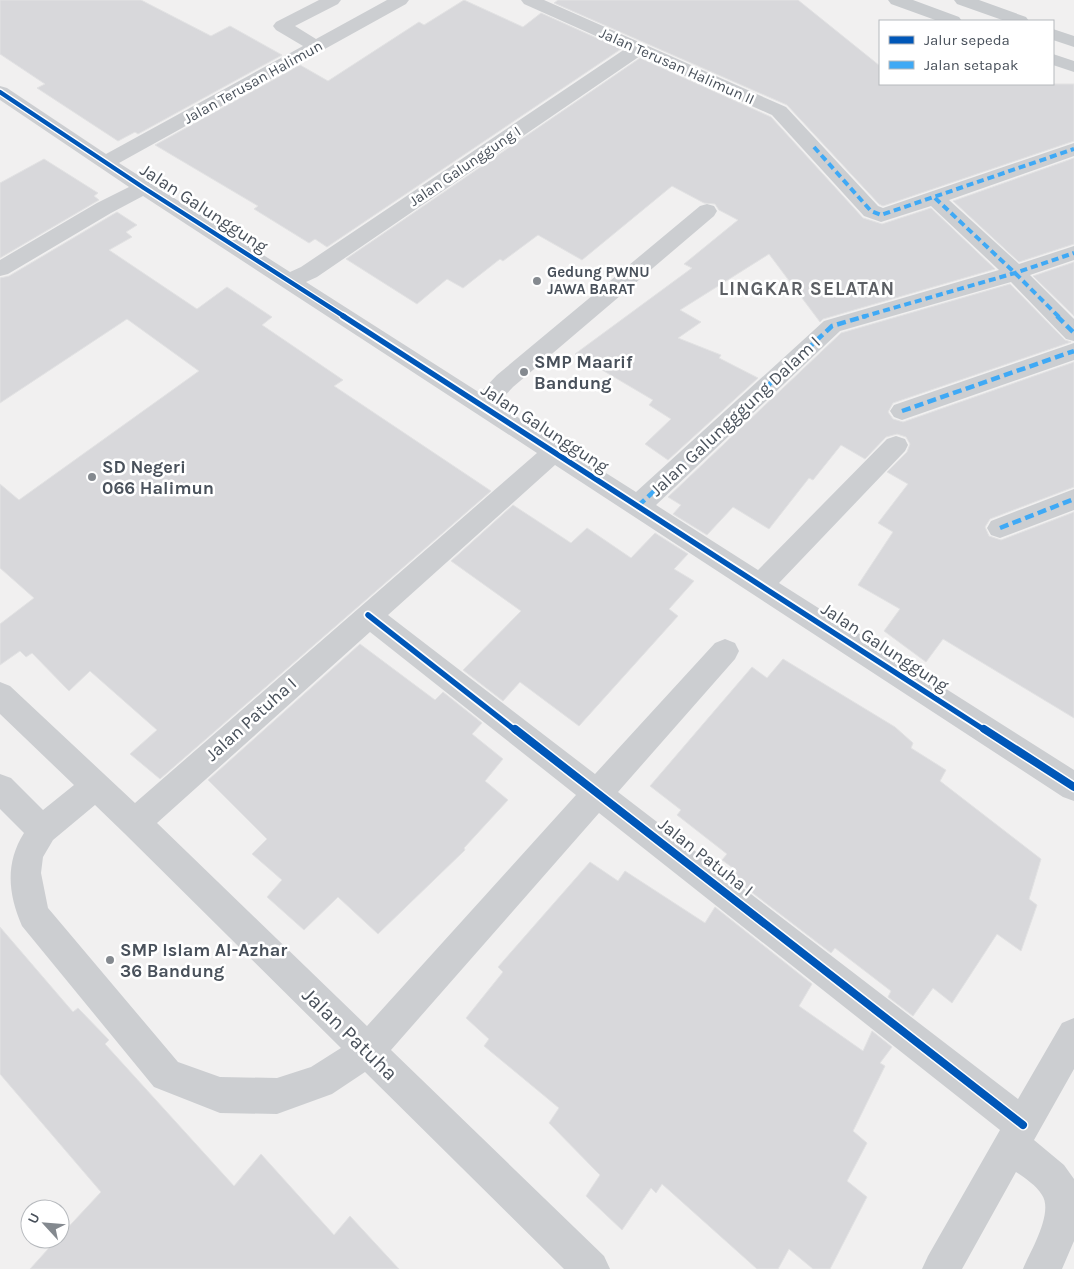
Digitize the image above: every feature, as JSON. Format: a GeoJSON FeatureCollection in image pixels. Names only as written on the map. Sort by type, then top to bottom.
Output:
{"type":"FeatureCollection","features":[{"type":"Feature","properties":{"kind":"main road"},"geometry":{"type":"LineString","coordinates":[[897,0],[950,20]]}},
{"type":"Feature","properties":{"kind":"main road"},"geometry":{"type":"LineString","coordinates":[[963,0],[1017,20]]}},
{"type":"Feature","properties":{"kind":"main road"},"geometry":{"type":"LineString","coordinates":[[1054,34],[1074,42]]}},
{"type":"Feature","properties":{"kind":"main road"},"geometry":{"type":"LineString","coordinates":[[1054,59],[1074,68]]}},
{"type":"Feature","properties":{"kind":"street"},"geometry":{"type":"LineString","coordinates":[[318,47],[282,26],[332,0]]}},
{"type":"Feature","properties":{"kind":"street","name":"Jalan Terusan Halimun"},"geometry":{"type":"LineString","coordinates":[[106,162],[318,47],[400,0]]}},
{"type":"Feature","properties":{"kind":"street","name":"Jalan Terusan Halimun II"},"geometry":{"type":"LineString","coordinates":[[530,0],[779,111],[814,147],[870,211],[882,215],[1074,149]]}},
{"type":"Feature","properties":{"kind":"street","name":"Jalan Galunggung I"},"geometry":{"type":"LineString","coordinates":[[289,281],[309,272],[639,48]]}},
{"type":"Feature","properties":{"kind":"street","name":"Jalan Galunggung"},"geometry":{"type":"LineString","coordinates":[[0,92],[144,188],[1074,787]]}},
{"type":"Feature","properties":{"kind":"street"},"geometry":{"type":"LineString","coordinates":[[0,269],[104,208],[144,188]]}},
{"type":"Feature","properties":{"kind":"street"},"geometry":{"type":"LineString","coordinates":[[935,198],[1015,273],[1074,333]]}},
{"type":"Feature","properties":{"kind":"street"},"geometry":{"type":"LineString","coordinates":[[482,405],[505,381],[707,212]]}},
{"type":"Feature","properties":{"kind":"street"},"geometry":{"type":"LineString","coordinates":[[1015,273],[1074,253]]}},
{"type":"Feature","properties":{"kind":"street","name":"Jalan Galungggung Dalam I"},"geometry":{"type":"LineString","coordinates":[[638,506],[832,326],[1015,273]]}},
{"type":"Feature","properties":{"kind":"street"},"geometry":{"type":"LineString","coordinates":[[902,411],[1074,351]]}},
{"type":"Feature","properties":{"kind":"street"},"geometry":{"type":"LineString","coordinates":[[760,585],[896,445]]}},
{"type":"Feature","properties":{"kind":"street","name":"Jalan Patuha I"},"geometry":{"type":"LineString","coordinates":[[135,823],[554,452]]}},
{"type":"Feature","properties":{"kind":"street"},"geometry":{"type":"LineString","coordinates":[[1000,528],[1074,499]]}},
{"type":"Feature","properties":{"kind":"street","name":"Jalan Patuha I"},"geometry":{"type":"LineString","coordinates":[[368,615],[598,793],[1017,1135],[1057,1183],[1064,1203],[1064,1223],[1042,1269]]}},
{"type":"Feature","properties":{"kind":"street"},"geometry":{"type":"LineString","coordinates":[[95,786],[42,830],[28,854],[26,873],[33,915],[166,1076],[220,1095],[278,1096],[320,1082],[368,1051],[725,651]]}},
{"type":"Feature","properties":{"kind":"street","name":"Jalan Patuha"},"geometry":{"type":"LineString","coordinates":[[0,695],[135,823],[591,1269]]}},
{"type":"Feature","properties":{"kind":"street"},"geometry":{"type":"LineString","coordinates":[[0,788],[42,830]]}},
{"type":"Feature","properties":{"kind":"street"},"geometry":{"type":"LineString","coordinates":[[941,1269],[1074,1035]]}},
{"type":"Feature","properties":{"kind":"building"},"geometry":{"type":"Polygon","coordinates":[[[0,0],[141,0],[211,36],[230,26],[282,55],[138,134],[135,132],[118,141],[37,88],[45,84],[0,54],[0,0]]]}},
{"type":"Feature","properties":{"kind":"building"},"geometry":{"type":"Polygon","coordinates":[[[464,0],[523,27],[541,13],[621,49],[327,247],[315,239],[309,243],[254,209],[258,206],[155,145],[300,65],[328,81],[419,22],[424,25],[464,0]]]}},
{"type":"Feature","properties":{"kind":"building"},"geometry":{"type":"Polygon","coordinates":[[[558,0],[798,0],[879,65],[879,85],[1074,84],[1074,141],[883,206],[879,204],[787,105],[554,3],[558,0]]]}},
{"type":"Feature","properties":{"kind":"building"},"geometry":{"type":"Polygon","coordinates":[[[640,58],[771,117],[863,218],[882,224],[931,208],[995,269],[823,319],[820,322],[769,254],[680,310],[701,322],[678,338],[721,355],[719,358],[758,378],[668,460],[645,444],[671,419],[649,405],[653,400],[575,354],[692,268],[684,264],[738,220],[719,210],[715,204],[704,203],[672,186],[582,260],[538,235],[503,261],[500,259],[463,288],[447,279],[417,304],[346,259],[640,58]]]}},
{"type":"Feature","properties":{"kind":"building"},"geometry":{"type":"Polygon","coordinates":[[[1074,158],[1074,244],[1019,262],[953,201],[1074,158]]]}},
{"type":"Feature","properties":{"kind":"building"},"geometry":{"type":"Polygon","coordinates":[[[44,159],[98,193],[94,196],[99,200],[0,258],[0,183],[44,159]]]}},
{"type":"Feature","properties":{"kind":"building"},"geometry":{"type":"Polygon","coordinates":[[[117,212],[137,225],[126,232],[132,237],[109,250],[197,309],[227,287],[272,317],[262,325],[343,380],[334,386],[491,491],[160,779],[130,754],[157,730],[90,671],[69,691],[32,653],[26,657],[20,651],[0,665],[0,624],[34,598],[0,568],[0,484],[19,500],[199,371],[127,319],[0,403],[0,278],[9,276],[117,212]]]}},
{"type":"Feature","properties":{"kind":"building"},"geometry":{"type":"Polygon","coordinates":[[[1074,262],[1074,316],[1033,276],[1074,262]]]}},
{"type":"Feature","properties":{"kind":"building"},"geometry":{"type":"Polygon","coordinates":[[[1010,284],[1065,340],[1071,342],[893,403],[888,412],[893,419],[903,422],[1074,362],[1074,487],[990,519],[985,527],[989,536],[1001,540],[1074,512],[1074,718],[943,639],[926,662],[884,631],[900,609],[858,585],[893,532],[878,523],[908,484],[887,472],[907,452],[910,444],[906,437],[897,434],[886,437],[865,459],[841,445],[813,480],[809,478],[769,529],[733,507],[707,535],[673,514],[681,505],[668,497],[841,333],[1010,284]]]}},
{"type":"Feature","properties":{"kind":"building"},"geometry":{"type":"Polygon","coordinates":[[[513,505],[571,543],[587,528],[631,558],[655,533],[688,554],[674,569],[694,581],[669,609],[678,616],[579,726],[520,682],[503,701],[463,670],[521,611],[451,561],[513,505]]]}},
{"type":"Feature","properties":{"kind":"building"},"geometry":{"type":"Polygon","coordinates":[[[360,644],[435,700],[443,692],[482,723],[472,734],[503,759],[485,781],[508,800],[464,848],[465,850],[378,934],[338,897],[304,930],[267,897],[282,880],[252,854],[267,839],[208,780],[360,644]]]}},
{"type":"Feature","properties":{"kind":"building"},"geometry":{"type":"Polygon","coordinates":[[[783,659],[895,727],[913,743],[911,748],[946,770],[940,781],[1041,859],[1029,899],[1037,905],[1021,951],[997,934],[952,1003],[933,988],[913,1016],[888,997],[891,991],[835,948],[831,953],[733,878],[737,871],[722,860],[727,854],[677,815],[681,810],[650,786],[752,667],[767,678],[783,659]]]}},
{"type":"Feature","properties":{"kind":"building"},"geometry":{"type":"Polygon","coordinates":[[[590,862],[618,881],[625,871],[705,923],[715,907],[812,984],[799,1006],[863,1051],[872,1031],[892,1047],[880,1063],[885,1066],[853,1131],[867,1143],[847,1181],[867,1197],[830,1269],[813,1269],[789,1249],[778,1269],[757,1269],[662,1184],[656,1193],[651,1188],[622,1230],[586,1196],[600,1175],[549,1123],[559,1108],[484,1046],[489,1039],[466,1018],[503,972],[498,967],[590,862]]]}},
{"type":"Feature","properties":{"kind":"building"},"geometry":{"type":"Polygon","coordinates":[[[0,927],[73,1012],[78,1008],[109,1040],[105,1044],[234,1186],[261,1154],[334,1235],[350,1216],[399,1269],[30,1269],[48,1249],[70,1249],[70,1225],[101,1192],[0,1074],[0,927]]]}},
{"type":"Feature","properties":{"kind":"marked path"},"geometry":{"type":"LineString","coordinates":[[814,147],[871,211],[881,215],[1074,149]]}},
{"type":"Feature","properties":{"kind":"marked path"},"geometry":{"type":"LineString","coordinates":[[935,198],[1015,273],[1074,333]]}},
{"type":"Feature","properties":{"kind":"marked path"},"geometry":{"type":"LineString","coordinates":[[638,506],[832,326],[1015,273],[1074,253]]}},
{"type":"Feature","properties":{"kind":"marked path"},"geometry":{"type":"LineString","coordinates":[[902,411],[1074,351]]}},
{"type":"Feature","properties":{"kind":"marked path"},"geometry":{"type":"LineString","coordinates":[[1000,528],[1074,499]]}},
{"type":"Feature","properties":{"kind":"cycle path"},"geometry":{"type":"LineString","coordinates":[[0,92],[144,188],[1074,787]]}},
{"type":"Feature","properties":{"kind":"cycle path"},"geometry":{"type":"LineString","coordinates":[[368,615],[1023,1125]]}},
{"type":"Feature","properties":{"kind":"place","name":"Gedung PWNU JAWA BARAT"},"geometry":{"type":"Point","coordinates":[537,281]}},
{"type":"Feature","properties":{"kind":"place","name":"SMP Maarif Bandung"},"geometry":{"type":"Point","coordinates":[524,372]}},
{"type":"Feature","properties":{"kind":"place","name":"SD Negeri 066 Halimun"},"geometry":{"type":"Point","coordinates":[92,477]}},
{"type":"Feature","properties":{"kind":"place","name":"SMP Islam Al-Azhar 36 Bandung"},"geometry":{"type":"Point","coordinates":[110,960]}},
{"type":"Feature","properties":{"kind":"district","name":"LINGKAR SELATAN"},"geometry":{"type":"Point","coordinates":[807,289]}}]}
